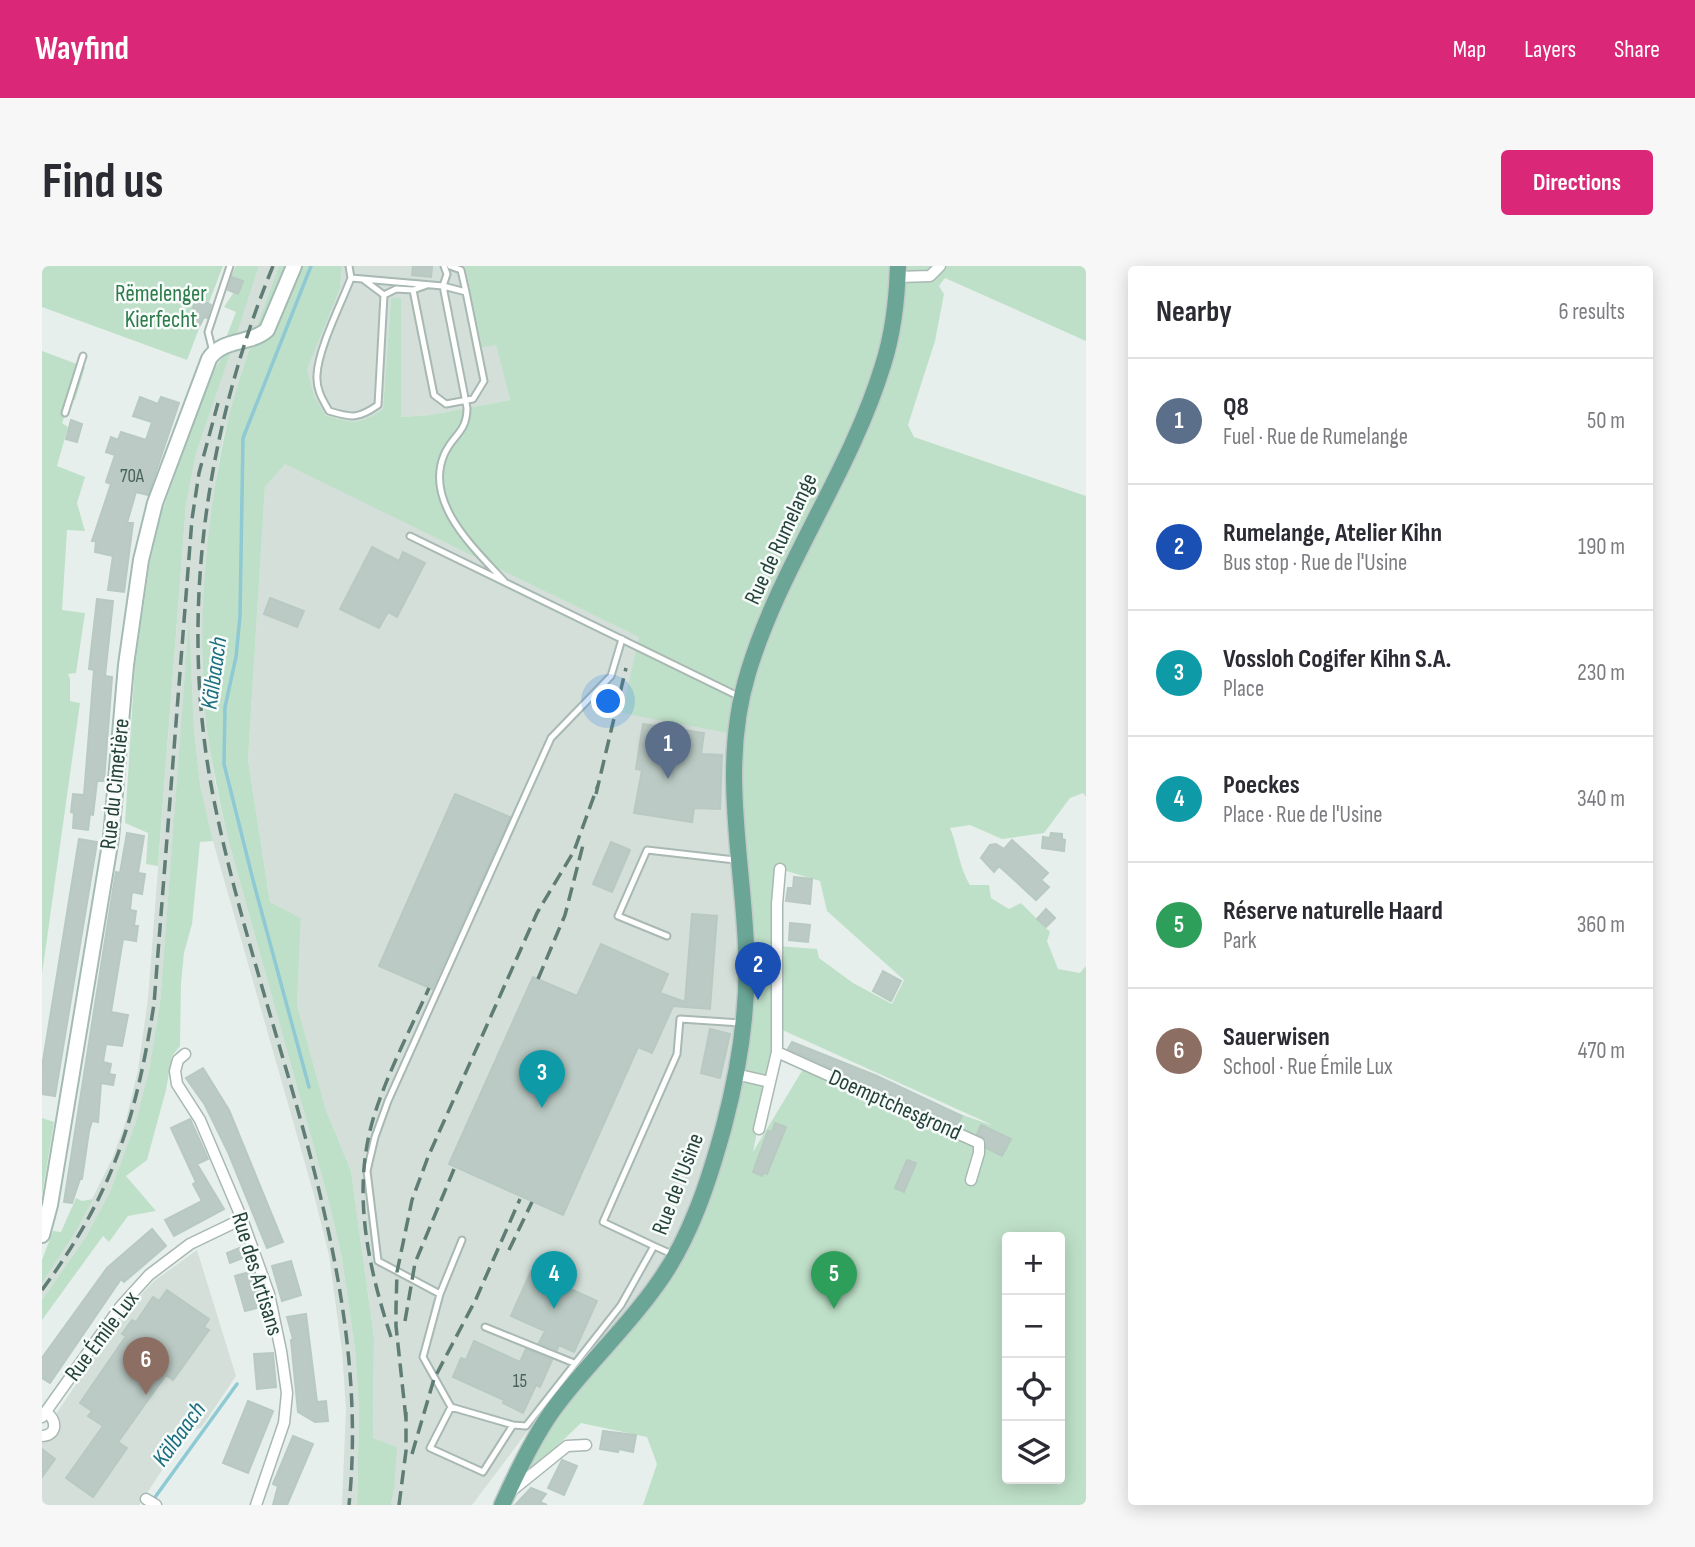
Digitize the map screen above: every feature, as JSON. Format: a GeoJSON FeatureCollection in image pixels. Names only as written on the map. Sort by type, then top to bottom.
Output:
{"type":"FeatureCollection","features":[{"type":"Feature","properties":{"kind":"main road"},"geometry":{"type":"LineString","coordinates":[[218,349],[259,337],[267,330],[294,266]]}},
{"type":"Feature","properties":{"kind":"main road","name":"Rue de Rumelange"},"geometry":{"type":"LineString","coordinates":[[737,837],[733,784],[734,734],[740,698],[765,625],[868,409],[884,363],[898,271]]}},
{"type":"Feature","properties":{"kind":"main road","name":"Rue du Cimetière"},"geometry":{"type":"LineString","coordinates":[[42,1235],[111,838],[126,666],[141,561],[155,503],[200,382],[218,349]]}},
{"type":"Feature","properties":{"kind":"main road","name":"Rue de l'Usine"},"geometry":{"type":"LineString","coordinates":[[505,1499],[552,1411],[657,1286],[675,1256],[705,1188],[735,1074],[746,995],[746,946],[737,837]]}},
{"type":"Feature","properties":{"kind":"street"},"geometry":{"type":"LineString","coordinates":[[898,271],[930,276],[940,266]]}},
{"type":"Feature","properties":{"kind":"street"},"geometry":{"type":"LineString","coordinates":[[759,1129],[777,1052],[777,904],[780,869]]}},
{"type":"Feature","properties":{"kind":"street","name":"Doemptchesgrond"},"geometry":{"type":"LineString","coordinates":[[777,1052],[979,1143],[979,1153],[971,1180]]}},
{"type":"Feature","properties":{"kind":"street","name":"Rue des Artisans"},"geometry":{"type":"LineString","coordinates":[[186,1055],[178,1060],[175,1071],[177,1084],[200,1120],[242,1219],[269,1294],[287,1392],[284,1423],[256,1505]]}},
{"type":"Feature","properties":{"kind":"street"},"geometry":{"type":"LineString","coordinates":[[735,1074],[770,1082]]}},
{"type":"Feature","properties":{"kind":"street","name":"Rue Émile Lux"},"geometry":{"type":"LineString","coordinates":[[46,1411],[121,1306],[149,1275],[190,1244],[242,1219]]}},
{"type":"Feature","properties":{"kind":"street"},"geometry":{"type":"LineString","coordinates":[[42,1436],[53,1432],[55,1424],[53,1416],[46,1411]]}},
{"type":"Feature","properties":{"kind":"street","name":"Rue de l'Usine"},"geometry":{"type":"LineString","coordinates":[[505,1499],[568,1446],[586,1444]]}},
{"type":"Feature","properties":{"kind":"street"},"geometry":{"type":"LineString","coordinates":[[146,1499],[156,1505]]}},
{"type":"Feature","properties":{"kind":"lane"},"geometry":{"type":"LineString","coordinates":[[218,349],[208,332],[230,266]]}},
{"type":"Feature","properties":{"kind":"lane"},"geometry":{"type":"LineString","coordinates":[[349,266],[351,278],[321,355],[317,376],[319,394],[329,411],[348,417],[364,416],[378,405],[384,295]]}},
{"type":"Feature","properties":{"kind":"lane"},"geometry":{"type":"LineString","coordinates":[[444,266],[447,274],[443,286],[467,421],[446,449],[439,467],[440,486],[458,528],[506,583]]}},
{"type":"Feature","properties":{"kind":"lane"},"geometry":{"type":"LineString","coordinates":[[413,290],[434,395],[446,404],[473,399],[484,381],[461,270],[450,266]]}},
{"type":"Feature","properties":{"kind":"lane"},"geometry":{"type":"LineString","coordinates":[[351,278],[443,286],[466,292]]}},
{"type":"Feature","properties":{"kind":"lane"},"geometry":{"type":"LineString","coordinates":[[364,280],[384,295]]}},
{"type":"Feature","properties":{"kind":"lane"},"geometry":{"type":"LineString","coordinates":[[384,295],[396,289],[413,290],[427,285]]}},
{"type":"Feature","properties":{"kind":"lane"},"geometry":{"type":"LineString","coordinates":[[65,413],[83,356]]}},
{"type":"Feature","properties":{"kind":"lane"},"geometry":{"type":"LineString","coordinates":[[410,536],[740,698]]}},
{"type":"Feature","properties":{"kind":"lane"},"geometry":{"type":"LineString","coordinates":[[440,1294],[378,1261],[367,1171],[375,1137],[388,1101],[551,738],[611,676],[622,639]]}},
{"type":"Feature","properties":{"kind":"lane"},"geometry":{"type":"LineString","coordinates":[[667,936],[618,916],[647,850],[739,860]]}},
{"type":"Feature","properties":{"kind":"lane"},"geometry":{"type":"LineString","coordinates":[[675,1256],[603,1222],[677,1054],[680,1019],[742,1023]]}},
{"type":"Feature","properties":{"kind":"lane"},"geometry":{"type":"LineString","coordinates":[[462,1240],[440,1294],[423,1357],[451,1407],[513,1425],[526,1426],[621,1305],[654,1246]]}},
{"type":"Feature","properties":{"kind":"lane"},"geometry":{"type":"LineString","coordinates":[[485,1327],[574,1363]]}},
{"type":"Feature","properties":{"kind":"lane"},"geometry":{"type":"LineString","coordinates":[[451,1407],[430,1448],[483,1472],[513,1425]]}},
{"type":"Feature","properties":{"kind":"shaded area"},"geometry":{"type":"Polygon","coordinates":[[[259,266],[279,266],[249,348],[224,434],[217,472],[202,660],[207,727],[215,782],[228,839],[341,1253],[355,1349],[359,1410],[357,1505],[342,1505],[346,1409],[342,1351],[329,1255],[213,841],[200,784],[194,729],[189,628],[160,1003],[149,1070],[135,1124],[109,1194],[85,1238],[42,1300],[42,1283],[75,1233],[112,1159],[125,1124],[138,1070],[148,999],[186,505],[196,454],[259,266]]]}},
{"type":"Feature","properties":{"kind":"shaded area"},"geometry":{"type":"Polygon","coordinates":[[[342,266],[465,266],[482,346],[496,344],[510,400],[430,415],[401,417],[401,299],[391,299],[383,409],[367,420],[348,422],[297,405],[316,280],[340,288],[342,266]]]}},
{"type":"Feature","properties":{"kind":"shaded area"},"geometry":{"type":"Polygon","coordinates":[[[285,463],[640,637],[734,734],[746,946],[735,1074],[675,1256],[545,1408],[472,1505],[391,1505],[394,1490],[373,1438],[374,1337],[351,1171],[326,1110],[297,1005],[301,918],[270,902],[248,760],[265,487],[285,463]]]}},
{"type":"Feature","properties":{"kind":"shaded area"},"geometry":{"type":"Polygon","coordinates":[[[197,1250],[236,1376],[201,1428],[188,1431],[139,1505],[42,1505],[42,1442],[56,1435],[60,1424],[56,1414],[125,1312],[154,1281],[197,1250]]]}},
{"type":"Feature","properties":{"kind":"green space","name":"Rëmelenger Kierfecht"},"geometry":{"type":"Polygon","coordinates":[[[42,266],[223,266],[187,360],[42,307],[42,266]]]}},
{"type":"Feature","properties":{"kind":"green space"},"geometry":{"type":"Polygon","coordinates":[[[236,266],[259,266],[236,336],[226,338],[236,312],[224,307],[234,292],[238,294],[243,281],[231,276],[236,266]]]}},
{"type":"Feature","properties":{"kind":"green space"},"geometry":{"type":"Polygon","coordinates":[[[279,266],[287,266],[262,324],[255,331],[279,266]]]}},
{"type":"Feature","properties":{"kind":"green space"},"geometry":{"type":"Polygon","coordinates":[[[302,266],[342,266],[340,288],[307,369],[314,396],[325,415],[355,421],[368,418],[383,409],[391,298],[401,298],[401,417],[430,415],[510,400],[496,345],[482,347],[465,266],[1086,266],[1086,341],[945,278],[939,286],[944,294],[935,341],[908,425],[914,437],[1086,496],[1086,797],[1083,793],[1070,798],[1044,833],[1002,839],[970,825],[950,828],[970,885],[989,885],[991,898],[1009,909],[1021,903],[1050,932],[1047,941],[1058,969],[1080,973],[1086,966],[1086,1505],[643,1505],[657,1464],[647,1437],[581,1423],[526,1476],[552,1411],[630,1319],[705,1189],[746,995],[734,734],[622,713],[639,637],[285,464],[265,487],[248,760],[270,902],[301,918],[297,1005],[326,1110],[351,1171],[374,1337],[373,1438],[397,1447],[391,1505],[357,1505],[359,1410],[355,1349],[341,1253],[228,839],[207,729],[202,658],[207,546],[217,473],[229,415],[250,346],[269,339],[302,266]],[[780,869],[777,946],[817,949],[819,958],[853,983],[892,1004],[904,980],[827,911],[820,881],[780,869]],[[778,1028],[753,1152],[808,1061],[991,1125],[778,1028]]]}},
{"type":"Feature","properties":{"kind":"green space"},"geometry":{"type":"Polygon","coordinates":[[[42,351],[85,367],[75,400],[71,399],[62,423],[68,427],[57,466],[85,477],[77,503],[85,531],[67,530],[62,610],[85,613],[76,673],[68,674],[70,701],[80,703],[42,974],[42,351]]]}},
{"type":"Feature","properties":{"kind":"green space"},"geometry":{"type":"Polygon","coordinates":[[[226,351],[231,351],[196,454],[186,505],[158,866],[146,864],[148,833],[125,823],[135,665],[150,561],[162,511],[213,371],[226,351]]]}},
{"type":"Feature","properties":{"kind":"green space"},"geometry":{"type":"Polygon","coordinates":[[[189,620],[194,729],[200,784],[213,841],[200,842],[192,924],[184,953],[181,983],[180,1046],[172,1056],[166,1090],[147,1160],[126,1176],[156,1211],[128,1216],[109,1242],[103,1236],[42,1320],[42,1300],[85,1238],[109,1194],[135,1124],[149,1070],[160,1003],[189,620]]]}},
{"type":"Feature","properties":{"kind":"green space"},"geometry":{"type":"Polygon","coordinates":[[[42,1118],[54,1122],[42,1195],[42,1118]]]}},
{"type":"Feature","properties":{"kind":"green space"},"geometry":{"type":"Polygon","coordinates":[[[76,1198],[82,1201],[93,1199],[75,1233],[42,1283],[42,1260],[53,1231],[61,1232],[76,1198]]]}},
{"type":"Feature","properties":{"kind":"building"},"geometry":{"type":"Polygon","coordinates":[[[413,266],[432,267],[431,277],[412,275],[413,266]]]}},
{"type":"Feature","properties":{"kind":"building"},"geometry":{"type":"Polygon","coordinates":[[[232,277],[243,281],[238,294],[228,290],[232,277]]]}},
{"type":"Feature","properties":{"kind":"building"},"geometry":{"type":"Polygon","coordinates":[[[197,298],[211,305],[207,318],[204,317],[200,325],[188,321],[197,298]]]}},
{"type":"Feature","properties":{"kind":"building"},"geometry":{"type":"Polygon","coordinates":[[[140,397],[158,404],[161,397],[179,403],[148,495],[136,492],[127,523],[133,523],[124,592],[108,590],[113,556],[95,552],[96,541],[92,541],[111,484],[106,482],[115,455],[106,452],[111,437],[118,440],[121,432],[146,440],[152,422],[133,416],[140,397]]]}},
{"type":"Feature","properties":{"kind":"building"},"geometry":{"type":"Polygon","coordinates":[[[71,420],[82,424],[77,442],[66,439],[71,420]]]}},
{"type":"Feature","properties":{"kind":"building"},"geometry":{"type":"Polygon","coordinates":[[[372,547],[399,561],[403,552],[425,563],[397,617],[388,612],[379,628],[340,609],[372,547]]]}},
{"type":"Feature","properties":{"kind":"building"},"geometry":{"type":"Polygon","coordinates":[[[270,598],[304,611],[297,627],[264,614],[270,598]]]}},
{"type":"Feature","properties":{"kind":"building"},"geometry":{"type":"Polygon","coordinates":[[[97,599],[113,601],[105,676],[112,677],[104,781],[97,781],[93,815],[90,814],[88,830],[73,828],[74,813],[71,812],[73,794],[84,795],[94,670],[89,669],[97,599]]]}},
{"type":"Feature","properties":{"kind":"building"},"geometry":{"type":"Polygon","coordinates":[[[643,724],[704,733],[701,754],[722,755],[720,809],[694,808],[692,822],[634,813],[642,770],[636,769],[643,724]]]}},
{"type":"Feature","properties":{"kind":"building"},"geometry":{"type":"Polygon","coordinates":[[[455,794],[510,817],[432,989],[379,966],[455,794]]]}},
{"type":"Feature","properties":{"kind":"building"},"geometry":{"type":"Polygon","coordinates":[[[127,833],[144,836],[138,873],[145,874],[142,894],[132,892],[130,910],[136,911],[136,941],[123,939],[111,1012],[128,1015],[122,1046],[106,1044],[103,1062],[111,1064],[109,1074],[115,1075],[113,1085],[101,1083],[98,1122],[92,1121],[89,1131],[82,1179],[72,1203],[64,1202],[116,872],[120,873],[127,833]]]}},
{"type":"Feature","properties":{"kind":"building"},"geometry":{"type":"Polygon","coordinates":[[[1051,833],[1062,834],[1062,839],[1065,840],[1064,851],[1042,848],[1043,837],[1050,838],[1051,833]]]}},
{"type":"Feature","properties":{"kind":"building"},"geometry":{"type":"Polygon","coordinates":[[[79,839],[97,842],[55,1096],[42,1094],[42,1067],[79,839]]]}},
{"type":"Feature","properties":{"kind":"building"},"geometry":{"type":"Polygon","coordinates":[[[1012,840],[1048,873],[1041,880],[1049,887],[1036,900],[999,866],[994,872],[981,858],[990,845],[996,844],[1004,849],[1012,840]]]}},
{"type":"Feature","properties":{"kind":"building"},"geometry":{"type":"Polygon","coordinates":[[[611,842],[630,850],[612,892],[593,884],[611,842]]]}},
{"type":"Feature","properties":{"kind":"building"},"geometry":{"type":"Polygon","coordinates":[[[794,877],[812,879],[810,904],[786,901],[788,888],[793,888],[794,877]]]}},
{"type":"Feature","properties":{"kind":"building"},"geometry":{"type":"Polygon","coordinates":[[[1046,909],[1055,918],[1046,927],[1037,919],[1046,909]]]}},
{"type":"Feature","properties":{"kind":"building"},"geometry":{"type":"Polygon","coordinates":[[[692,914],[717,916],[710,1009],[673,1006],[652,1053],[638,1047],[563,1215],[449,1164],[533,977],[577,996],[601,944],[668,974],[660,993],[685,1002],[692,914]]]}},
{"type":"Feature","properties":{"kind":"building"},"geometry":{"type":"Polygon","coordinates":[[[790,923],[810,925],[808,942],[789,940],[790,923]]]}},
{"type":"Feature","properties":{"kind":"building"},"geometry":{"type":"Polygon","coordinates":[[[883,971],[901,981],[891,1001],[873,991],[883,971]]]}},
{"type":"Feature","properties":{"kind":"building"},"geometry":{"type":"Polygon","coordinates":[[[710,1029],[730,1034],[720,1078],[701,1073],[710,1029]]]}},
{"type":"Feature","properties":{"kind":"building"},"geometry":{"type":"Polygon","coordinates":[[[792,1042],[877,1076],[962,1116],[958,1125],[788,1049],[792,1042]]]}},
{"type":"Feature","properties":{"kind":"building"},"geometry":{"type":"Polygon","coordinates":[[[203,1068],[229,1110],[283,1242],[267,1248],[228,1152],[205,1105],[186,1078],[203,1068]]]}},
{"type":"Feature","properties":{"kind":"building"},"geometry":{"type":"Polygon","coordinates":[[[190,1119],[208,1159],[197,1164],[224,1209],[174,1236],[165,1220],[202,1201],[171,1128],[190,1119]]]}},
{"type":"Feature","properties":{"kind":"building"},"geometry":{"type":"Polygon","coordinates":[[[775,1123],[786,1127],[767,1174],[764,1172],[762,1176],[753,1172],[768,1131],[772,1132],[775,1123]]]}},
{"type":"Feature","properties":{"kind":"building"},"geometry":{"type":"Polygon","coordinates":[[[981,1125],[1011,1139],[1002,1156],[986,1148],[987,1139],[977,1134],[981,1125]]]}},
{"type":"Feature","properties":{"kind":"building"},"geometry":{"type":"Polygon","coordinates":[[[907,1160],[916,1163],[904,1192],[895,1188],[907,1160]]]}},
{"type":"Feature","properties":{"kind":"building"},"geometry":{"type":"Polygon","coordinates":[[[152,1229],[166,1246],[124,1282],[121,1279],[50,1383],[42,1378],[42,1358],[107,1268],[152,1229]]]}},
{"type":"Feature","properties":{"kind":"building"},"geometry":{"type":"Polygon","coordinates":[[[244,1246],[248,1256],[230,1263],[227,1253],[244,1246]]]}},
{"type":"Feature","properties":{"kind":"building"},"geometry":{"type":"Polygon","coordinates":[[[291,1261],[301,1295],[282,1301],[272,1266],[291,1261]]]}},
{"type":"Feature","properties":{"kind":"building"},"geometry":{"type":"Polygon","coordinates":[[[253,1271],[264,1306],[245,1311],[235,1276],[253,1271]]]}},
{"type":"Feature","properties":{"kind":"building"},"geometry":{"type":"Polygon","coordinates":[[[531,1271],[597,1301],[574,1352],[559,1345],[557,1350],[539,1343],[545,1331],[511,1316],[531,1271]]]}},
{"type":"Feature","properties":{"kind":"building"},"geometry":{"type":"Polygon","coordinates":[[[167,1290],[209,1319],[204,1327],[209,1330],[173,1380],[166,1375],[118,1442],[127,1448],[93,1497],[66,1478],[103,1426],[88,1416],[92,1411],[80,1403],[126,1336],[122,1334],[132,1320],[136,1322],[153,1297],[159,1301],[167,1290]]]}},
{"type":"Feature","properties":{"kind":"building"},"geometry":{"type":"Polygon","coordinates":[[[306,1314],[317,1402],[326,1401],[328,1421],[315,1422],[298,1412],[293,1339],[287,1317],[306,1314]]]}},
{"type":"Feature","properties":{"kind":"building"},"geometry":{"type":"Polygon","coordinates":[[[474,1341],[520,1362],[526,1349],[552,1360],[540,1387],[536,1385],[523,1413],[503,1403],[504,1400],[453,1377],[461,1358],[466,1360],[474,1341]]]}},
{"type":"Feature","properties":{"kind":"building"},"geometry":{"type":"Polygon","coordinates":[[[273,1353],[276,1387],[257,1389],[254,1354],[273,1353]]]}},
{"type":"Feature","properties":{"kind":"building"},"geometry":{"type":"Polygon","coordinates":[[[248,1401],[273,1411],[248,1473],[223,1463],[248,1401]]]}},
{"type":"Feature","properties":{"kind":"building"},"geometry":{"type":"Polygon","coordinates":[[[603,1431],[636,1435],[633,1452],[600,1449],[603,1431]]]}},
{"type":"Feature","properties":{"kind":"building"},"geometry":{"type":"Polygon","coordinates":[[[293,1436],[313,1444],[287,1505],[273,1505],[278,1486],[273,1484],[293,1436]]]}},
{"type":"Feature","properties":{"kind":"building"},"geometry":{"type":"Polygon","coordinates":[[[42,1449],[55,1459],[42,1477],[42,1449]]]}},
{"type":"Feature","properties":{"kind":"building"},"geometry":{"type":"Polygon","coordinates":[[[562,1460],[577,1466],[564,1495],[548,1488],[562,1460]]]}},
{"type":"Feature","properties":{"kind":"building"},"geometry":{"type":"Polygon","coordinates":[[[531,1488],[546,1494],[540,1502],[547,1505],[515,1505],[531,1488]]]}},
{"type":"Feature","properties":{"kind":"waterway","name":"Kälbaach"},"geometry":{"type":"LineString","coordinates":[[309,1087],[224,764],[225,707],[236,657],[240,616],[243,438],[311,266]]}},
{"type":"Feature","properties":{"kind":"waterway","name":"Kälbaach"},"geometry":{"type":"LineString","coordinates":[[153,1500],[237,1384]]}},
{"type":"Feature","properties":{"kind":"railway"},"geometry":{"type":"LineString","coordinates":[[273,266],[229,399],[214,467],[203,537],[198,606],[199,676],[205,746],[217,815],[331,1242],[345,1329],[352,1416],[349,1505]]}},
{"type":"Feature","properties":{"kind":"railway"},"geometry":{"type":"LineString","coordinates":[[42,1290],[86,1222],[118,1155],[147,1046],[154,1004],[192,519],[199,473],[218,403]]}},
{"type":"Feature","properties":{"kind":"railway"},"geometry":{"type":"LineString","coordinates":[[596,794],[626,668]]}},
{"type":"Feature","properties":{"kind":"railway"},"geometry":{"type":"LineString","coordinates":[[406,1419],[396,1308],[397,1272],[412,1200],[428,1157],[537,913],[574,851],[598,785]]}},
{"type":"Feature","properties":{"kind":"railway"},"geometry":{"type":"LineString","coordinates":[[538,979],[565,915],[583,845]]}},
{"type":"Feature","properties":{"kind":"railway"},"geometry":{"type":"LineString","coordinates":[[391,1337],[375,1283],[365,1228],[363,1200],[367,1144],[374,1116],[393,1067],[429,988]]}},
{"type":"Feature","properties":{"kind":"railway"},"geometry":{"type":"LineString","coordinates":[[405,1321],[415,1263],[454,1169]]}},
{"type":"Feature","properties":{"kind":"railway"},"geometry":{"type":"LineString","coordinates":[[412,1454],[434,1379],[476,1299],[520,1199]]}},
{"type":"Feature","properties":{"kind":"railway"},"geometry":{"type":"LineString","coordinates":[[509,1250],[532,1202]]}},
{"type":"Feature","properties":{"kind":"railway"},"geometry":{"type":"LineString","coordinates":[[399,1505],[406,1451],[406,1412]]}},
{"type":"Feature","properties":{"kind":"place","name":"Q8"},"geometry":{"type":"Point","coordinates":[668,779]}},
{"type":"Feature","properties":{"kind":"place","name":"Rumelange, Atelier Kihn"},"geometry":{"type":"Point","coordinates":[758,1000]}},
{"type":"Feature","properties":{"kind":"place","name":"Vossloh Cogifer Kihn S.A."},"geometry":{"type":"Point","coordinates":[542,1108]}},
{"type":"Feature","properties":{"kind":"place","name":"Poeckes"},"geometry":{"type":"Point","coordinates":[554,1309]}},
{"type":"Feature","properties":{"kind":"place","name":"Réserve naturelle Haard"},"geometry":{"type":"Point","coordinates":[834,1309]}},
{"type":"Feature","properties":{"kind":"place","name":"Sauerwisen"},"geometry":{"type":"Point","coordinates":[146,1395]}}]}
